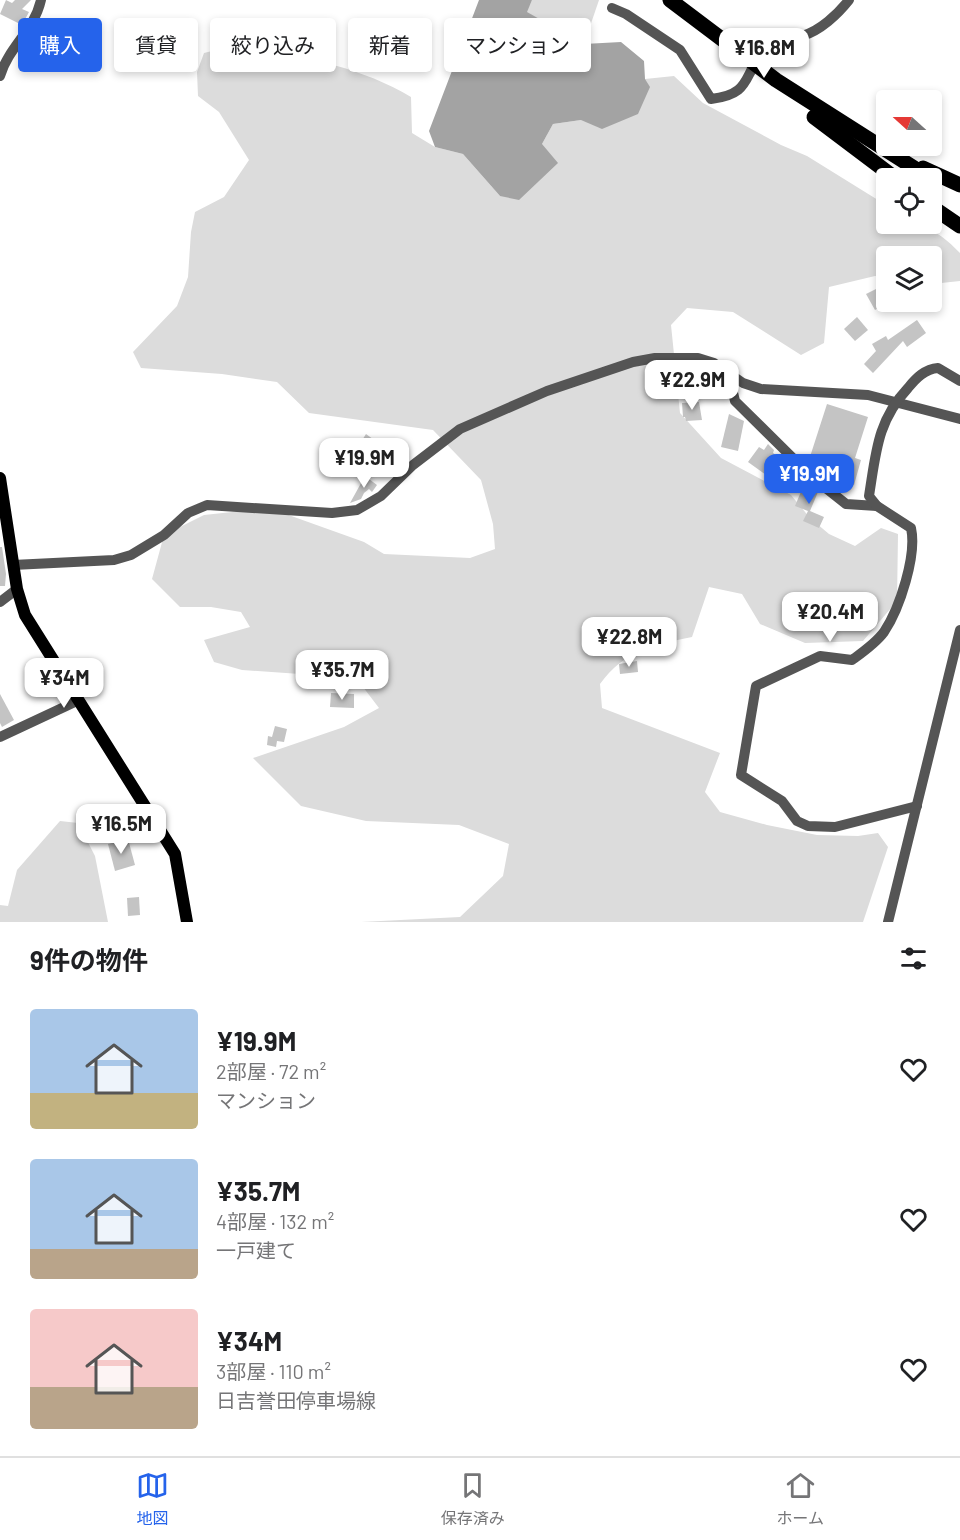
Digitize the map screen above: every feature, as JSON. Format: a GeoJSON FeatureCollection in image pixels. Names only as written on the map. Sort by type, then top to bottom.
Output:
{"type":"FeatureCollection","features":[{"type":"Feature","properties":{"kind":"highway"},"geometry":{"type":"LineString","coordinates":[[674,3],[776,80],[876,146]]}},
{"type":"Feature","properties":{"kind":"highway"},"geometry":{"type":"LineString","coordinates":[[674,3],[711,43],[881,168]]}},
{"type":"Feature","properties":{"kind":"highway"},"geometry":{"type":"LineString","coordinates":[[892,156],[913,168]]}},
{"type":"Feature","properties":{"kind":"highway"},"geometry":{"type":"LineString","coordinates":[[897,156],[960,185]]}},
{"type":"Feature","properties":{"kind":"highway"},"geometry":{"type":"LineString","coordinates":[[942,185],[960,195]]}},
{"type":"Feature","properties":{"kind":"highway"},"geometry":{"type":"LineString","coordinates":[[942,214],[960,226]]}},
{"type":"Feature","properties":{"kind":"main road"},"geometry":{"type":"LineString","coordinates":[[0,478],[17,589],[25,615],[76,701],[175,854],[187,922]]}},
{"type":"Feature","properties":{"kind":"street"},"geometry":{"type":"LineString","coordinates":[[0,76],[4,63],[32,26],[41,0]]}},
{"type":"Feature","properties":{"kind":"street"},"geometry":{"type":"LineString","coordinates":[[612,8],[626,14],[680,50],[711,99],[729,97],[737,92],[766,51],[785,40],[804,36],[839,14],[849,0]]}},
{"type":"Feature","properties":{"kind":"street"},"geometry":{"type":"LineString","coordinates":[[13,566],[114,560],[131,555],[164,535],[188,513],[207,505],[332,513],[357,510],[381,496],[412,465],[446,437],[547,391],[633,362],[655,357],[698,358],[714,363],[743,383],[761,389],[847,393],[960,419]]}},
{"type":"Feature","properties":{"kind":"street"},"geometry":{"type":"LineString","coordinates":[[917,806],[835,827],[808,826],[797,820],[782,801],[741,776],[756,686],[820,656],[852,660],[883,634],[890,623],[909,570],[914,542],[911,528],[877,506],[869,496],[880,429],[894,403],[918,376],[932,368],[947,371],[960,381]]}},
{"type":"Feature","properties":{"kind":"street"},"geometry":{"type":"LineString","coordinates":[[728,372],[735,401],[812,477],[846,504],[877,506]]}},
{"type":"Feature","properties":{"kind":"street"},"geometry":{"type":"LineString","coordinates":[[0,602],[17,589]]}},
{"type":"Feature","properties":{"kind":"street"},"geometry":{"type":"LineString","coordinates":[[888,922],[960,630]]}},
{"type":"Feature","properties":{"kind":"street"},"geometry":{"type":"LineString","coordinates":[[0,737],[76,701]]}},
{"type":"Feature","properties":{"kind":"shaded area"},"geometry":{"type":"Polygon","coordinates":[[[479,0],[532,0],[527,12],[538,18],[472,18],[479,0]]]}},
{"type":"Feature","properties":{"kind":"shaded area"},"geometry":{"type":"Polygon","coordinates":[[[532,0],[599,0],[591,23],[591,18],[537,18],[526,12],[532,0]]]}},
{"type":"Feature","properties":{"kind":"shaded area"},"geometry":{"type":"Polygon","coordinates":[[[621,42],[644,61],[645,79],[650,87],[638,114],[602,129],[581,120],[553,124],[542,144],[558,163],[519,200],[500,196],[463,154],[435,147],[429,131],[452,72],[591,72],[591,44],[621,42]]]}},
{"type":"Feature","properties":{"kind":"shaded area"},"geometry":{"type":"Polygon","coordinates":[[[210,52],[210,72],[336,72],[336,66],[391,86],[411,97],[412,133],[435,147],[463,154],[500,196],[542,144],[553,124],[581,120],[645,79],[674,76],[703,103],[781,145],[807,156],[876,199],[876,234],[938,234],[960,253],[960,281],[942,283],[942,246],[876,246],[876,276],[829,287],[824,343],[801,355],[733,312],[687,308],[671,325],[680,413],[721,458],[791,495],[810,518],[829,534],[855,546],[881,528],[898,534],[897,601],[863,641],[805,643],[760,624],[742,594],[709,587],[692,637],[652,646],[630,656],[619,663],[600,684],[602,708],[720,753],[705,792],[720,812],[767,825],[817,835],[858,836],[878,833],[888,847],[863,922],[361,922],[460,917],[503,876],[509,844],[459,825],[366,821],[301,806],[253,758],[344,727],[379,708],[363,687],[300,674],[242,670],[214,662],[204,640],[250,627],[241,612],[211,607],[180,607],[152,579],[164,535],[204,515],[269,508],[364,542],[384,554],[470,558],[495,549],[493,524],[481,480],[433,430],[309,413],[277,382],[222,374],[141,368],[133,352],[177,306],[188,277],[191,232],[195,212],[224,197],[249,160],[219,112],[198,96],[197,72],[204,53],[210,52]]]}},
{"type":"Feature","properties":{"kind":"shaded area"},"geometry":{"type":"Polygon","coordinates":[[[60,821],[78,823],[95,856],[108,922],[0,922],[0,905],[8,906],[17,870],[60,821]]]}},
{"type":"Feature","properties":{"kind":"building"},"geometry":{"type":"Polygon","coordinates":[[[6,0],[12,3],[15,0],[31,0],[22,9],[29,12],[26,18],[18,18],[18,23],[0,14],[6,0]]]}},
{"type":"Feature","properties":{"kind":"building"},"geometry":{"type":"Polygon","coordinates":[[[876,289],[876,309],[875,310],[866,294],[876,289]]]}},
{"type":"Feature","properties":{"kind":"building"},"geometry":{"type":"Polygon","coordinates":[[[857,317],[868,330],[855,341],[844,329],[857,317]]]}},
{"type":"Feature","properties":{"kind":"building"},"geometry":{"type":"Polygon","coordinates":[[[917,320],[926,333],[907,347],[903,341],[873,373],[864,364],[876,351],[872,344],[886,336],[888,340],[917,320]]]}},
{"type":"Feature","properties":{"kind":"building"},"geometry":{"type":"Polygon","coordinates":[[[699,402],[702,420],[686,421],[683,417],[682,403],[699,402]]]}},
{"type":"Feature","properties":{"kind":"building"},"geometry":{"type":"Polygon","coordinates":[[[827,404],[868,417],[855,458],[861,460],[854,485],[826,476],[828,469],[808,463],[827,404]]]}},
{"type":"Feature","properties":{"kind":"building"},"geometry":{"type":"Polygon","coordinates":[[[729,414],[744,421],[738,451],[721,447],[729,414]]]}},
{"type":"Feature","properties":{"kind":"building"},"geometry":{"type":"Polygon","coordinates":[[[366,434],[396,456],[390,463],[378,452],[359,445],[366,434]]]}},
{"type":"Feature","properties":{"kind":"building"},"geometry":{"type":"Polygon","coordinates":[[[768,444],[774,450],[773,453],[783,460],[774,472],[784,479],[780,485],[748,462],[759,447],[764,450],[768,444]]]}},
{"type":"Feature","properties":{"kind":"building"},"geometry":{"type":"Polygon","coordinates":[[[365,476],[377,485],[372,492],[369,489],[361,499],[350,503],[365,476]]]}},
{"type":"Feature","properties":{"kind":"building"},"geometry":{"type":"Polygon","coordinates":[[[805,482],[818,492],[810,511],[824,517],[819,528],[803,521],[808,511],[795,506],[805,482]]]}},
{"type":"Feature","properties":{"kind":"building"},"geometry":{"type":"Polygon","coordinates":[[[0,547],[2,547],[6,574],[5,586],[0,586],[0,547]]]}},
{"type":"Feature","properties":{"kind":"building"},"geometry":{"type":"Polygon","coordinates":[[[637,661],[638,672],[620,674],[619,664],[637,661]]]}},
{"type":"Feature","properties":{"kind":"building"},"geometry":{"type":"Polygon","coordinates":[[[331,693],[354,694],[354,708],[330,707],[331,693]]]}},
{"type":"Feature","properties":{"kind":"building"},"geometry":{"type":"Polygon","coordinates":[[[0,694],[14,720],[2,727],[0,723],[0,694]]]}},
{"type":"Feature","properties":{"kind":"building"},"geometry":{"type":"Polygon","coordinates":[[[275,726],[287,729],[284,742],[277,741],[276,747],[267,745],[268,736],[272,737],[275,726]]]}},
{"type":"Feature","properties":{"kind":"building"},"geometry":{"type":"Polygon","coordinates":[[[128,839],[135,865],[115,871],[108,844],[128,839]]]}},
{"type":"Feature","properties":{"kind":"building"},"geometry":{"type":"Polygon","coordinates":[[[139,897],[140,915],[128,916],[127,898],[139,897]]]}}]}
